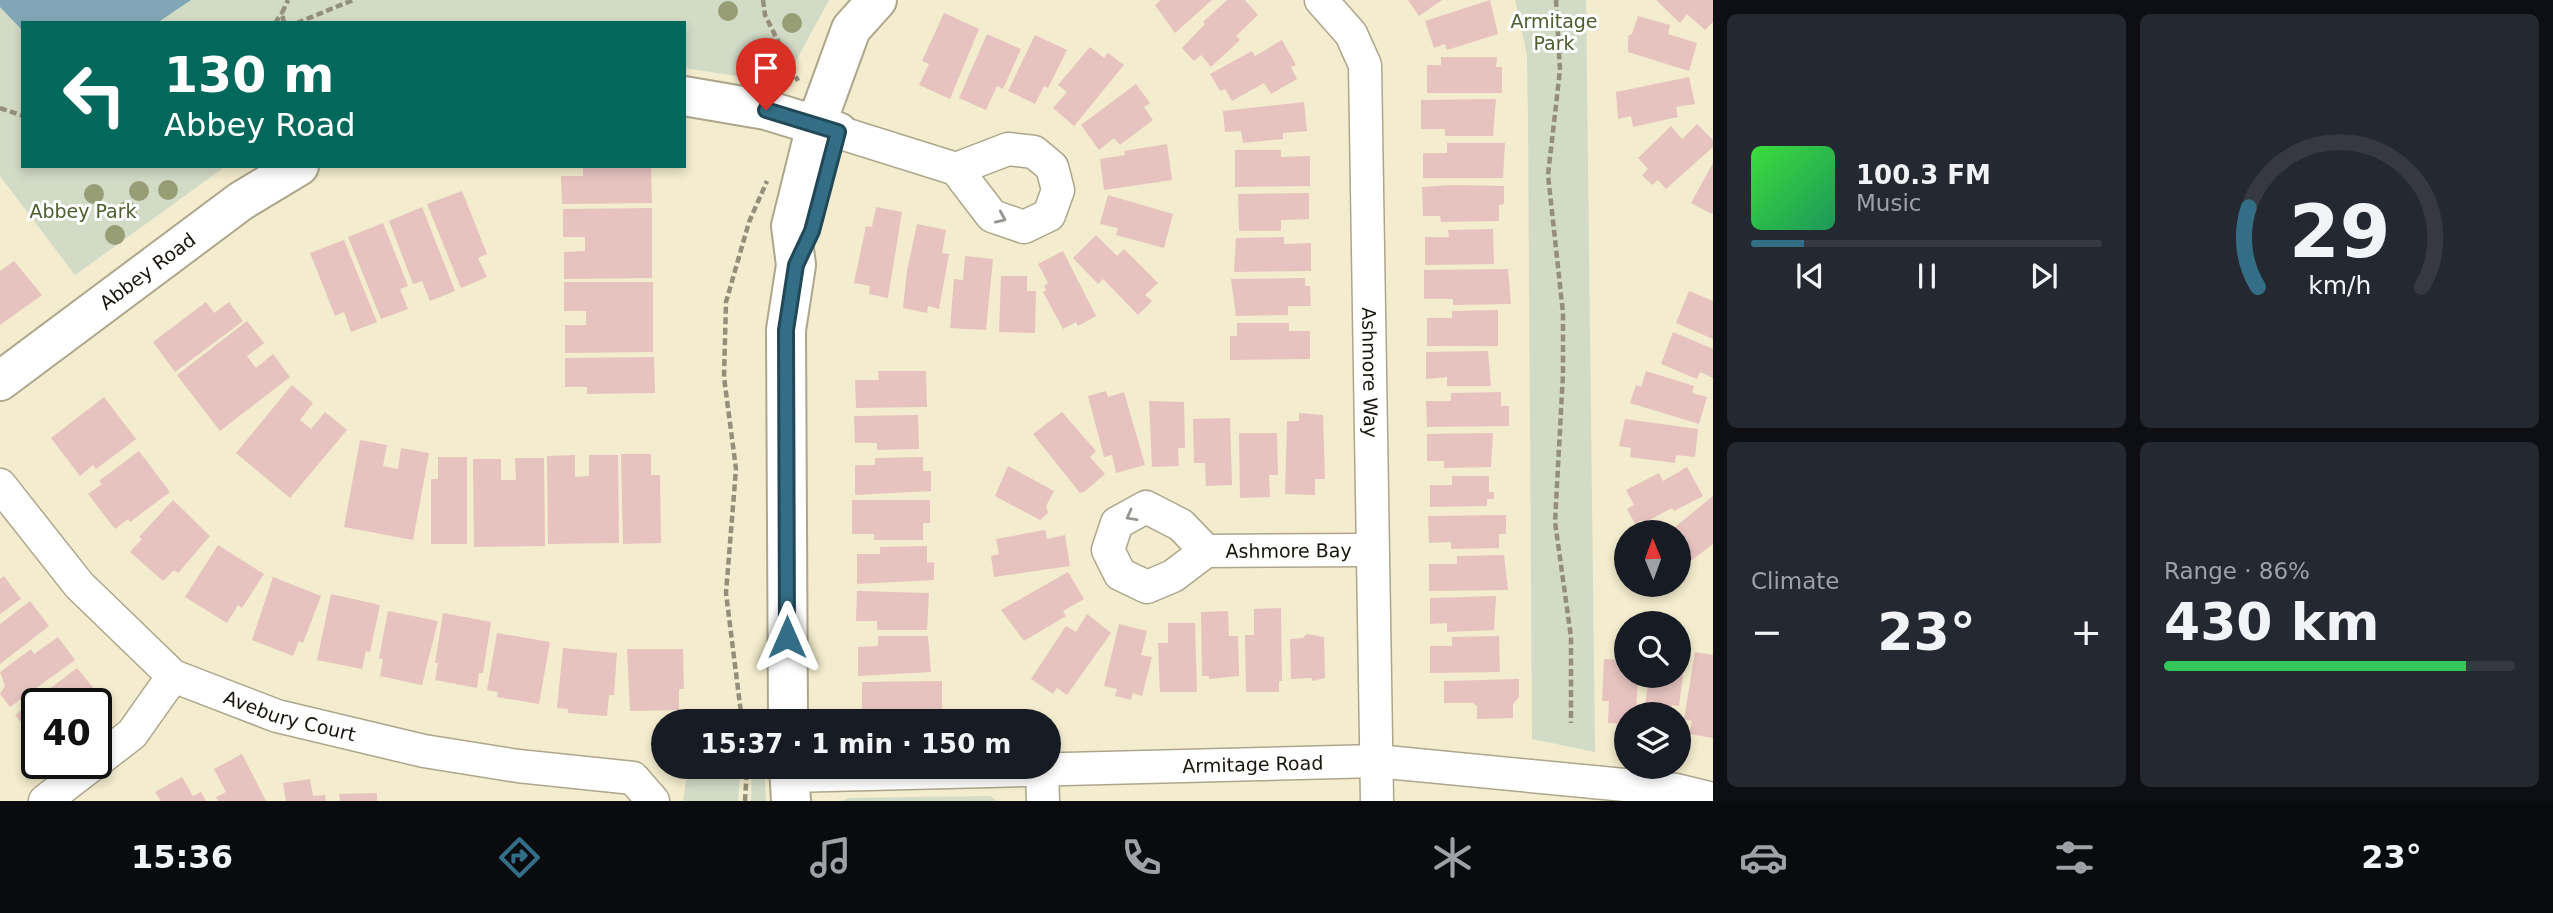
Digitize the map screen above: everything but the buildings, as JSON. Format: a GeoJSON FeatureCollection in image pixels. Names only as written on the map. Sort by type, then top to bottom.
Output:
{"type":"FeatureCollection","features":[{"type":"Feature","properties":{"kind":"street","name":"Ashmore Way"},"geometry":{"type":"LineString","coordinates":[[1321,0],[1351,34],[1366,65],[1377,801]]}},
{"type":"Feature","properties":{"kind":"street"},"geometry":{"type":"LineString","coordinates":[[788,709],[786,330],[796,265],[812,231],[814,125],[873,37],[876,1]]}},
{"type":"Feature","properties":{"kind":"street"},"geometry":{"type":"LineString","coordinates":[[686,96],[814,125],[956,169]]}},
{"type":"Feature","properties":{"kind":"street","name":"Abbey Road"},"geometry":{"type":"LineString","coordinates":[[0,381],[242,201],[296,168]]}},
{"type":"Feature","properties":{"kind":"street","name":"Avebury Court"},"geometry":{"type":"LineString","coordinates":[[0,485],[79,585],[173,676],[277,716],[424,751],[518,766],[633,778],[653,801]]}},
{"type":"Feature","properties":{"kind":"street","name":"Ashmore Bay"},"geometry":{"type":"LineString","coordinates":[[1206,551],[1372,550]]}},
{"type":"Feature","properties":{"kind":"street"},"geometry":{"type":"LineString","coordinates":[[45,801],[132,734],[173,676]]}},
{"type":"Feature","properties":{"kind":"street","name":"Armitage Road"},"geometry":{"type":"LineString","coordinates":[[1061,768],[1376,761],[1676,790],[1713,799]]}},
{"type":"Feature","properties":{"kind":"street","name":"Armitage Road"},"geometry":{"type":"LineString","coordinates":[[790,781],[829,779]]}},
{"type":"Feature","properties":{"kind":"street"},"geometry":{"type":"LineString","coordinates":[[1042,779],[1043,801]]}},
{"type":"Feature","properties":{"kind":"path"},"geometry":{"type":"LineString","coordinates":[[276,21],[288,0]]}},
{"type":"Feature","properties":{"kind":"path"},"geometry":{"type":"LineString","coordinates":[[302,21],[353,0]]}},
{"type":"Feature","properties":{"kind":"path"},"geometry":{"type":"LineString","coordinates":[[763,0],[765,15],[801,86],[814,125]]}},
{"type":"Feature","properties":{"kind":"path"},"geometry":{"type":"LineString","coordinates":[[1556,0],[1560,70],[1548,175],[1563,313],[1563,374],[1555,522],[1559,566],[1571,637],[1571,723]]}},
{"type":"Feature","properties":{"kind":"path"},"geometry":{"type":"LineString","coordinates":[[282,13],[284,21]]}},
{"type":"Feature","properties":{"kind":"path"},"geometry":{"type":"LineString","coordinates":[[0,108],[21,115]]}},
{"type":"Feature","properties":{"kind":"path"},"geometry":{"type":"LineString","coordinates":[[740,709],[726,593],[736,469],[724,377],[726,302],[750,222],[769,178]]}},
{"type":"Feature","properties":{"kind":"path"},"geometry":{"type":"LineString","coordinates":[[745,801],[746,779]]}},
{"type":"Feature","properties":{"kind":"green space","name":"Abbey Park"},"geometry":{"type":"Polygon","coordinates":[[[0,0],[829,0],[784,83],[686,68],[686,21],[21,21],[21,168],[223,168],[75,275],[0,176],[0,0]]]}},
{"type":"Feature","properties":{"kind":"green space","name":"Armitage Park"},"geometry":{"type":"Polygon","coordinates":[[[1515,0],[1586,0],[1595,752],[1532,739],[1527,55],[1515,0]]]}},
{"type":"Feature","properties":{"kind":"green space"},"geometry":{"type":"Polygon","coordinates":[[[740,779],[738,801],[683,801],[686,781],[740,779]]]}},
{"type":"Feature","properties":{"kind":"green space"},"geometry":{"type":"Polygon","coordinates":[[[752,779],[765,779],[766,801],[751,801],[752,779]]]}},
{"type":"Feature","properties":{"kind":"green space"},"geometry":{"type":"Polygon","coordinates":[[[990,796],[997,801],[841,801],[849,798],[990,796]]]}},
{"type":"Feature","properties":{"kind":"water"},"geometry":{"type":"Polygon","coordinates":[[[0,0],[191,0],[160,21],[21,21],[21,29],[0,7],[0,0]]]}},
{"type":"Feature","properties":{"kind":"route"},"geometry":{"type":"LineString","coordinates":[[766,110],[838,132],[812,231],[796,265],[786,330],[787,637]]}}]}
